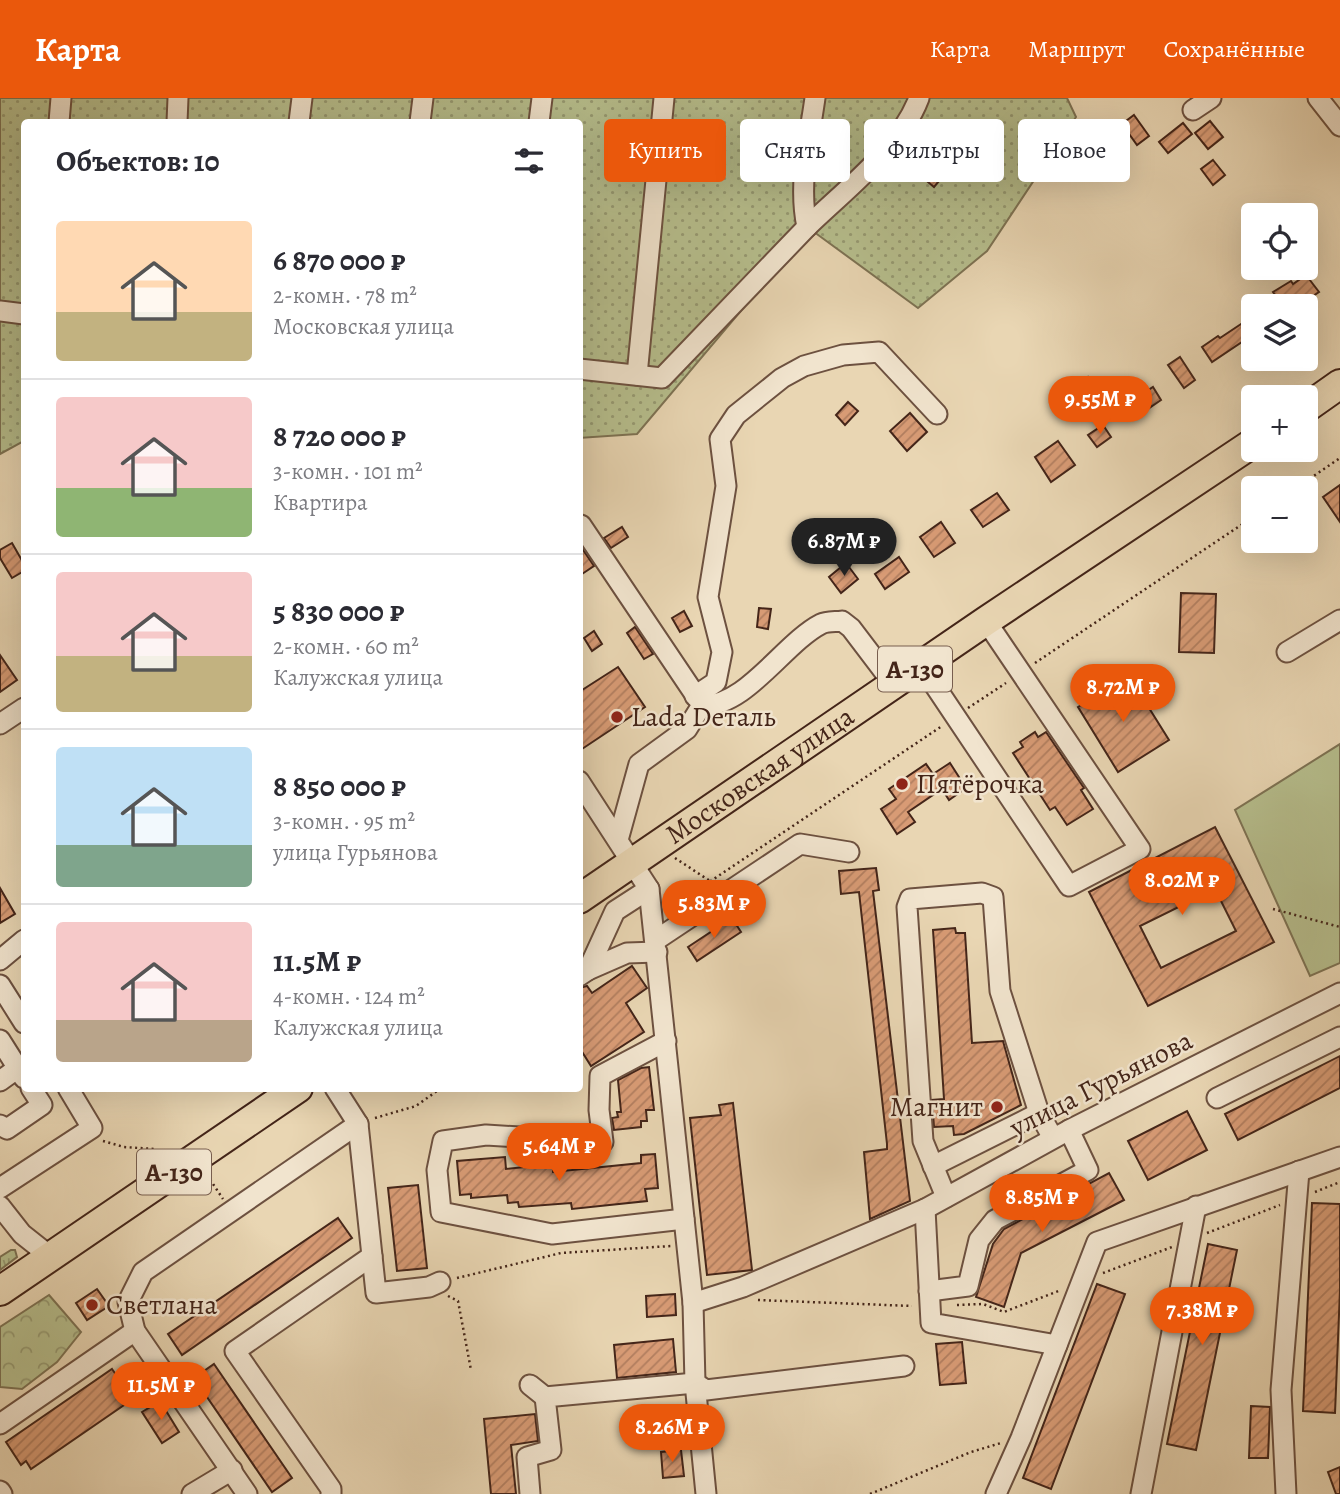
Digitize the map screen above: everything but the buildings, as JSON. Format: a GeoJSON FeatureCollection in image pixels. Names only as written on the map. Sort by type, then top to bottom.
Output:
{"type":"FeatureCollection","features":[{"type":"Feature","properties":{"kind":"highway"},"geometry":{"type":"LineString","coordinates":[[1318,400],[1340,384]]}},
{"type":"Feature","properties":{"kind":"highway","name":"Московская улица"},"geometry":{"type":"LineString","coordinates":[[583,896],[986,621],[1241,451]]}},
{"type":"Feature","properties":{"kind":"highway","name":"А-130"},"geometry":{"type":"LineString","coordinates":[[0,1291],[292,1092]]}},
{"type":"Feature","properties":{"kind":"street"},"geometry":{"type":"LineString","coordinates":[[59,119],[61,98]]}},
{"type":"Feature","properties":{"kind":"street"},"geometry":{"type":"LineString","coordinates":[[177,119],[178,98]]}},
{"type":"Feature","properties":{"kind":"street"},"geometry":{"type":"LineString","coordinates":[[299,119],[302,98]]}},
{"type":"Feature","properties":{"kind":"street"},"geometry":{"type":"LineString","coordinates":[[421,119],[423,98]]}},
{"type":"Feature","properties":{"kind":"street"},"geometry":{"type":"LineString","coordinates":[[539,119],[542,98]]}},
{"type":"Feature","properties":{"kind":"street"},"geometry":{"type":"LineString","coordinates":[[637,375],[664,98]]}},
{"type":"Feature","properties":{"kind":"street"},"geometry":{"type":"LineString","coordinates":[[807,227],[802,196],[803,180],[816,98]]}},
{"type":"Feature","properties":{"kind":"street"},"geometry":{"type":"LineString","coordinates":[[583,369],[662,378],[880,155],[912,114],[919,98]]}},
{"type":"Feature","properties":{"kind":"street"},"geometry":{"type":"LineString","coordinates":[[1193,110],[1211,98]]}},
{"type":"Feature","properties":{"kind":"street"},"geometry":{"type":"LineString","coordinates":[[1318,98],[1340,125]]}},
{"type":"Feature","properties":{"kind":"street"},"geometry":{"type":"LineString","coordinates":[[0,311],[21,314]]}},
{"type":"Feature","properties":{"kind":"street"},"geometry":{"type":"LineString","coordinates":[[618,840],[639,764],[687,729],[699,700],[716,682],[722,652],[708,597],[726,486],[720,439],[736,415],[782,378],[804,366],[843,355],[879,352],[937,414]]}},
{"type":"Feature","properties":{"kind":"street"},"geometry":{"type":"LineString","coordinates":[[583,528],[699,700],[710,706],[738,694],[822,623],[842,621],[851,628],[892,682]]}},
{"type":"Feature","properties":{"kind":"street"},"geometry":{"type":"LineString","coordinates":[[1287,652],[1340,620]]}},
{"type":"Feature","properties":{"kind":"street"},"geometry":{"type":"LineString","coordinates":[[921,665],[1069,886],[1140,849],[986,621]]}},
{"type":"Feature","properties":{"kind":"street"},"geometry":{"type":"LineString","coordinates":[[0,724],[21,710]]}},
{"type":"Feature","properties":{"kind":"street"},"geometry":{"type":"LineString","coordinates":[[583,787],[649,889],[693,1303],[695,1382],[706,1494]]}},
{"type":"Feature","properties":{"kind":"street"},"geometry":{"type":"LineString","coordinates":[[584,973],[627,953],[657,946],[800,844],[849,852]]}},
{"type":"Feature","properties":{"kind":"street"},"geometry":{"type":"LineString","coordinates":[[584,973],[615,911],[649,889]]}},
{"type":"Feature","properties":{"kind":"street"},"geometry":{"type":"LineString","coordinates":[[930,1299],[968,1286],[979,1240],[995,1220],[1088,1170],[1061,1134],[1039,1113],[1000,991],[993,897],[982,893],[910,899],[907,902],[923,1141],[946,1197]]}},
{"type":"Feature","properties":{"kind":"street"},"geometry":{"type":"LineString","coordinates":[[0,960],[21,942]]}},
{"type":"Feature","properties":{"kind":"street"},"geometry":{"type":"LineString","coordinates":[[0,985],[21,1018]]}},
{"type":"Feature","properties":{"kind":"street","name":"улица Гурьянова"},"geometry":{"type":"LineString","coordinates":[[693,1303],[743,1287],[925,1209],[1061,1134],[1340,993]]}},
{"type":"Feature","properties":{"kind":"street"},"geometry":{"type":"LineString","coordinates":[[1217,1098],[1340,1037]]}},
{"type":"Feature","properties":{"kind":"street"},"geometry":{"type":"LineString","coordinates":[[0,1040],[21,1073],[0,1080]]}},
{"type":"Feature","properties":{"kind":"street"},"geometry":{"type":"LineString","coordinates":[[666,1041],[600,1076],[599,1110],[603,1142],[486,1135],[443,1141],[437,1170],[442,1212],[552,1234],[684,1219]]}},
{"type":"Feature","properties":{"kind":"street"},"geometry":{"type":"LineString","coordinates":[[0,1188],[92,1128],[70,1092]]}},
{"type":"Feature","properties":{"kind":"street"},"geometry":{"type":"LineString","coordinates":[[338,1092],[358,1124],[376,1293],[435,1285]]}},
{"type":"Feature","properties":{"kind":"street"},"geometry":{"type":"LineString","coordinates":[[0,1125],[7,1129],[37,1097]]}},
{"type":"Feature","properties":{"kind":"street"},"geometry":{"type":"LineString","coordinates":[[933,1166],[1039,1113]]}},
{"type":"Feature","properties":{"kind":"street"},"geometry":{"type":"LineString","coordinates":[[247,1494],[135,1331],[128,1302],[143,1272],[358,1124]]}},
{"type":"Feature","properties":{"kind":"street"},"geometry":{"type":"LineString","coordinates":[[996,1494],[1021,1438],[1097,1242],[1340,1157]]}},
{"type":"Feature","properties":{"kind":"street"},"geometry":{"type":"LineString","coordinates":[[1286,1494],[1281,1390],[1299,1171]]}},
{"type":"Feature","properties":{"kind":"street"},"geometry":{"type":"LineString","coordinates":[[0,1206],[22,1234],[51,1256]]}},
{"type":"Feature","properties":{"kind":"street"},"geometry":{"type":"LineString","coordinates":[[1141,1494],[1196,1206]]}},
{"type":"Feature","properties":{"kind":"street"},"geometry":{"type":"LineString","coordinates":[[925,1209],[931,1324],[1057,1345]]}},
{"type":"Feature","properties":{"kind":"street"},"geometry":{"type":"LineString","coordinates":[[331,1494],[331,1489],[234,1351],[372,1256]]}},
{"type":"Feature","properties":{"kind":"street"},"geometry":{"type":"LineString","coordinates":[[0,1424],[135,1331]]}},
{"type":"Feature","properties":{"kind":"street"},"geometry":{"type":"LineString","coordinates":[[530,1494],[527,1457],[551,1450],[547,1391],[695,1382],[706,1390],[904,1366]]}},
{"type":"Feature","properties":{"kind":"street"},"geometry":{"type":"LineString","coordinates":[[192,1494],[232,1470]]}},
{"type":"Feature","properties":{"kind":"path"},"geometry":{"type":"LineString","coordinates":[[1314,476],[1340,458]]}},
{"type":"Feature","properties":{"kind":"path"},"geometry":{"type":"LineString","coordinates":[[653,920],[1241,525]]}},
{"type":"Feature","properties":{"kind":"path"},"geometry":{"type":"LineString","coordinates":[[1273,909],[1340,927]]}},
{"type":"Feature","properties":{"kind":"path"},"geometry":{"type":"LineString","coordinates":[[358,1124],[416,1105],[435,1092]]}},
{"type":"Feature","properties":{"kind":"path"},"geometry":{"type":"LineString","coordinates":[[743,1287],[754,1299],[930,1299],[983,1304],[1004,1312],[1340,1182]]}},
{"type":"Feature","properties":{"kind":"path"},"geometry":{"type":"LineString","coordinates":[[435,1285],[561,1253],[687,1246]]}},
{"type":"Feature","properties":{"kind":"path"},"geometry":{"type":"LineString","coordinates":[[435,1285],[458,1301],[471,1370]]}},
{"type":"Feature","properties":{"kind":"path"},"geometry":{"type":"LineString","coordinates":[[870,1494],[971,1452],[1021,1438]]}},
{"type":"Feature","properties":{"kind":"green space"},"geometry":{"type":"Polygon","coordinates":[[[0,98],[1067,98],[1076,117],[1018,119],[1018,182],[1033,182],[987,251],[918,308],[810,229],[637,434],[583,438],[583,119],[21,119],[21,443],[0,454],[0,98]]]}},
{"type":"Feature","properties":{"kind":"green space"},"geometry":{"type":"Polygon","coordinates":[[[1340,744],[1340,963],[1310,976],[1235,810],[1340,744]]]}},
{"type":"Feature","properties":{"kind":"green space"},"geometry":{"type":"Polygon","coordinates":[[[15,1250],[17,1257],[0,1270],[0,1257],[15,1250]]]}},
{"type":"Feature","properties":{"kind":"green space"},"geometry":{"type":"Polygon","coordinates":[[[49,1295],[81,1332],[57,1362],[22,1389],[0,1387],[0,1327],[49,1295]]]}},
{"type":"Feature","properties":{"kind":"place","name":"Lada Dеталь"},"geometry":{"type":"Point","coordinates":[617,717]}},
{"type":"Feature","properties":{"kind":"place","name":"Пятёрочка"},"geometry":{"type":"Point","coordinates":[902,784]}},
{"type":"Feature","properties":{"kind":"place","name":"Магнит"},"geometry":{"type":"Point","coordinates":[997,1107]}},
{"type":"Feature","properties":{"kind":"place","name":"Светлана"},"geometry":{"type":"Point","coordinates":[92,1305]}}]}
